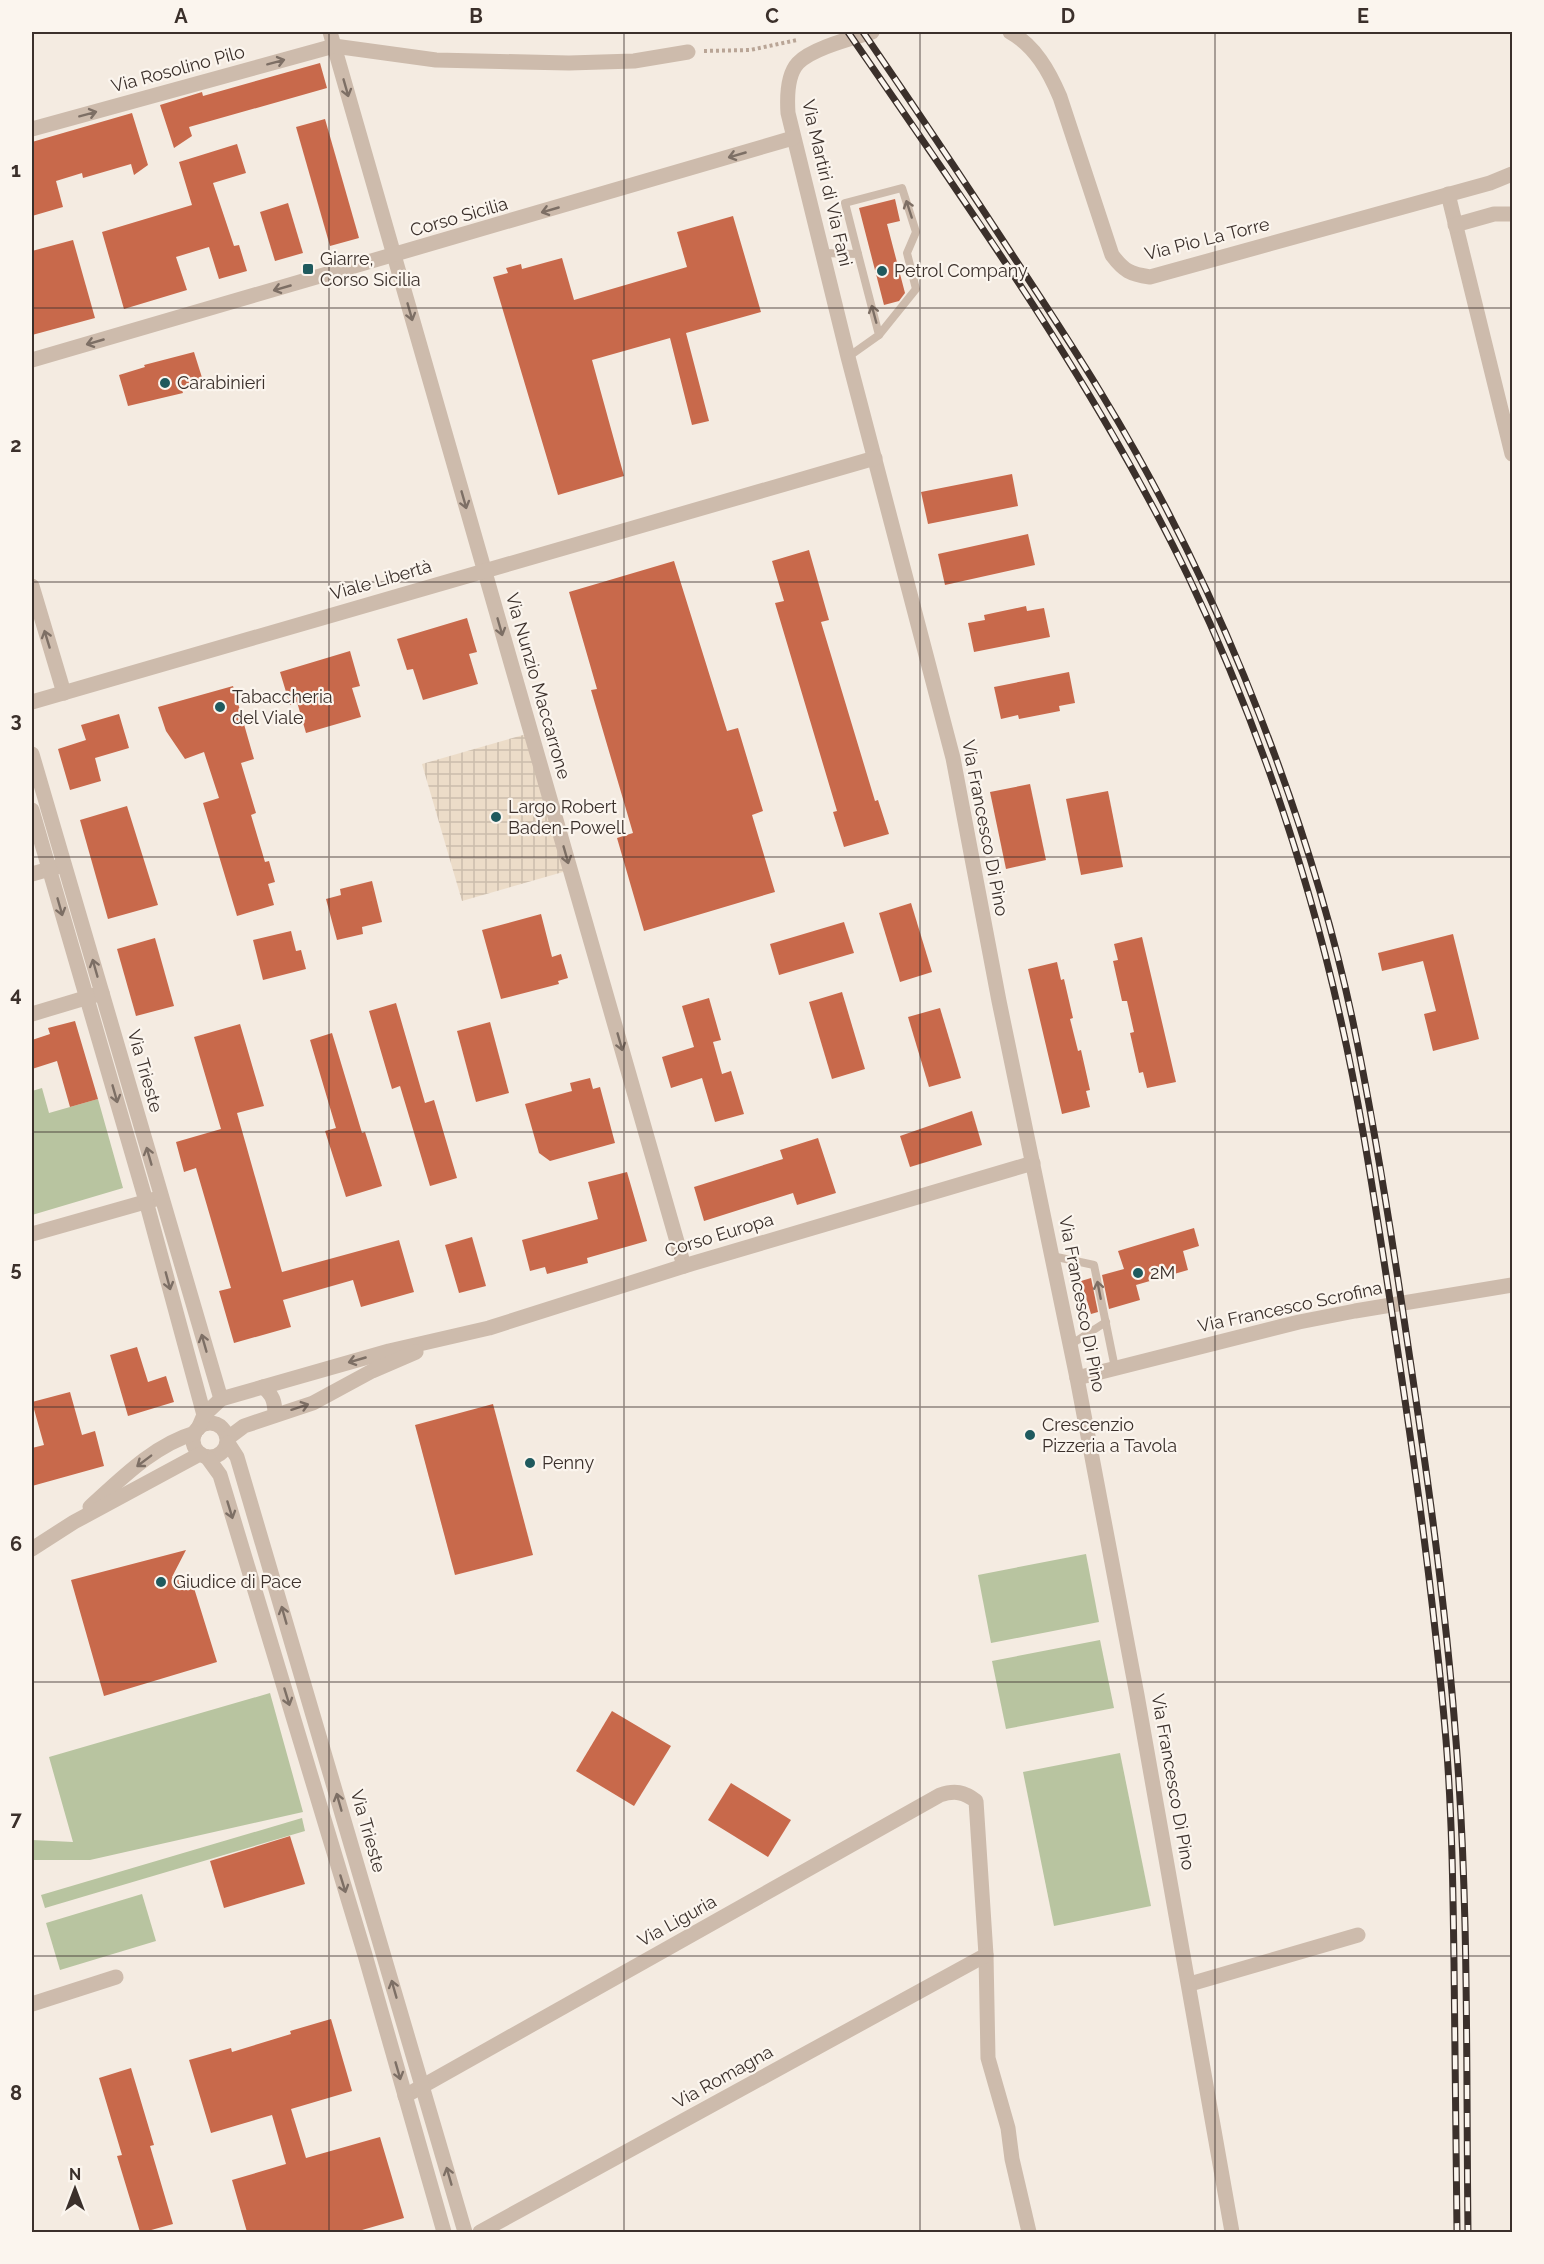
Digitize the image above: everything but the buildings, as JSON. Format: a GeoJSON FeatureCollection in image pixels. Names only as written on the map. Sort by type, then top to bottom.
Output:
{"type":"FeatureCollection","features":[{"type":"Feature","properties":{"kind":"street","name":"Via Martiri di Via Fani"},"geometry":{"type":"LineString","coordinates":[[858,391],[793,138],[787,91],[798,63],[823,48],[872,32]]}},
{"type":"Feature","properties":{"kind":"street","name":"Via Pio La Torre"},"geometry":{"type":"LineString","coordinates":[[1018,34],[1050,72],[1112,255],[1122,269],[1136,275],[1150,277],[1490,183],[1512,174]]}},
{"type":"Feature","properties":{"kind":"street"},"geometry":{"type":"LineString","coordinates":[[332,39],[436,60],[558,63],[634,61],[688,52]]}},
{"type":"Feature","properties":{"kind":"street","name":"Via Rosolino Pilo"},"geometry":{"type":"LineString","coordinates":[[32,129],[332,39]]}},
{"type":"Feature","properties":{"kind":"street","name":"Via Nunzio Maccarrone"},"geometry":{"type":"LineString","coordinates":[[332,39],[684,1266]]}},
{"type":"Feature","properties":{"kind":"street","name":"Corso Sicilia"},"geometry":{"type":"LineString","coordinates":[[32,360],[793,138]]}},
{"type":"Feature","properties":{"kind":"street"},"geometry":{"type":"LineString","coordinates":[[1490,183],[1512,183]]}},
{"type":"Feature","properties":{"kind":"street"},"geometry":{"type":"LineString","coordinates":[[1448,194],[1512,454]]}},
{"type":"Feature","properties":{"kind":"street"},"geometry":{"type":"LineString","coordinates":[[1455,225],[1494,214],[1512,214]]}},
{"type":"Feature","properties":{"kind":"street","name":"Via Francesco Di Pino"},"geometry":{"type":"LineString","coordinates":[[858,391],[953,758],[999,1000],[1077,1378],[1190,1984],[1232,2232]]}},
{"type":"Feature","properties":{"kind":"street","name":"Viale Libertà"},"geometry":{"type":"LineString","coordinates":[[32,702],[875,458]]}},
{"type":"Feature","properties":{"kind":"street"},"geometry":{"type":"LineString","coordinates":[[32,586],[64,693]]}},
{"type":"Feature","properties":{"kind":"street","name":"Via Trieste"},"geometry":{"type":"LineString","coordinates":[[32,754],[102,993],[154,1199],[199,1426]]}},
{"type":"Feature","properties":{"kind":"street","name":"Via Trieste"},"geometry":{"type":"LineString","coordinates":[[32,810],[87,998],[221,1399]]}},
{"type":"Feature","properties":{"kind":"street"},"geometry":{"type":"LineString","coordinates":[[32,874],[64,865]]}},
{"type":"Feature","properties":{"kind":"street"},"geometry":{"type":"LineString","coordinates":[[32,1014],[102,993]]}},
{"type":"Feature","properties":{"kind":"street","name":"Corso Europa"},"geometry":{"type":"LineString","coordinates":[[455,1336],[489,1328],[684,1266],[1033,1163]]}},
{"type":"Feature","properties":{"kind":"street"},"geometry":{"type":"LineString","coordinates":[[32,1234],[154,1199]]}},
{"type":"Feature","properties":{"kind":"street","name":"Via Francesco Scrofina"},"geometry":{"type":"LineString","coordinates":[[1077,1378],[1299,1322],[1512,1285]]}},
{"type":"Feature","properties":{"kind":"street"},"geometry":{"type":"LineString","coordinates":[[444,2232],[220,1475],[194,1444],[199,1426],[221,1399],[389,1351],[455,1336]]}},
{"type":"Feature","properties":{"kind":"street"},"geometry":{"type":"LineString","coordinates":[[32,1549],[74,1522],[203,1456],[218,1456],[228,1440],[244,1426],[313,1403],[372,1371],[455,1336]]}},
{"type":"Feature","properties":{"kind":"street"},"geometry":{"type":"LineString","coordinates":[[263,1387],[271,1394],[275,1404],[275,1415]]}},
{"type":"Feature","properties":{"kind":"street"},"geometry":{"type":"LineString","coordinates":[[74,1522],[110,1488],[168,1443],[199,1426],[218,1425],[226,1432],[228,1440]]}},
{"type":"Feature","properties":{"kind":"street","name":"Via Trieste"},"geometry":{"type":"LineString","coordinates":[[228,1440],[237,1457],[465,2232]]}},
{"type":"Feature","properties":{"kind":"street","name":"Via Liguria"},"geometry":{"type":"LineString","coordinates":[[405,2096],[930,1801],[951,1792],[966,1793],[976,1801],[986,1955]]}},
{"type":"Feature","properties":{"kind":"street"},"geometry":{"type":"LineString","coordinates":[[1190,1984],[1358,1935]]}},
{"type":"Feature","properties":{"kind":"street"},"geometry":{"type":"LineString","coordinates":[[986,1955],[988,2058],[1008,2128],[1014,2170],[1029,2232]]}},
{"type":"Feature","properties":{"kind":"street","name":"Via Romagna"},"geometry":{"type":"LineString","coordinates":[[480,2232],[986,1955]]}},
{"type":"Feature","properties":{"kind":"street"},"geometry":{"type":"LineString","coordinates":[[32,2004],[116,1977]]}},
{"type":"Feature","properties":{"kind":"lane"},"geometry":{"type":"LineString","coordinates":[[848,357],[879,335],[916,289],[907,253],[916,232],[902,188],[845,203],[879,335]]}},
{"type":"Feature","properties":{"kind":"lane"},"geometry":{"type":"LineString","coordinates":[[822,253],[858,254]]}},
{"type":"Feature","properties":{"kind":"lane"},"geometry":{"type":"LineString","coordinates":[[1052,1256],[1094,1265],[1115,1368]]}},
{"type":"Feature","properties":{"kind":"lane"},"geometry":{"type":"LineString","coordinates":[[1070,1345],[1106,1323]]}},
{"type":"Feature","properties":{"kind":"path"},"geometry":{"type":"LineString","coordinates":[[688,52],[750,50],[776,46],[806,37]]}},
{"type":"Feature","properties":{"kind":"green space"},"geometry":{"type":"Polygon","coordinates":[[[42,1088],[49,1113],[98,1099],[123,1188],[32,1215],[32,1091],[42,1088]]]}},
{"type":"Feature","properties":{"kind":"green space"},"geometry":{"type":"Polygon","coordinates":[[[1086,1554],[1099,1622],[991,1643],[978,1575],[1086,1554]]]}},
{"type":"Feature","properties":{"kind":"green space"},"geometry":{"type":"Polygon","coordinates":[[[1100,1640],[1114,1708],[1006,1729],[992,1661],[1100,1640]]]}},
{"type":"Feature","properties":{"kind":"green space"},"geometry":{"type":"Polygon","coordinates":[[[270,1693],[303,1812],[90,1860],[32,1860],[32,1840],[73,1842],[49,1757],[270,1693]]]}},
{"type":"Feature","properties":{"kind":"green space"},"geometry":{"type":"Polygon","coordinates":[[[1120,1753],[1151,1906],[1054,1926],[1023,1772],[1120,1753]]]}},
{"type":"Feature","properties":{"kind":"green space"},"geometry":{"type":"Polygon","coordinates":[[[302,1818],[305,1831],[45,1908],[41,1895],[302,1818]]]}},
{"type":"Feature","properties":{"kind":"green space"},"geometry":{"type":"Polygon","coordinates":[[[142,1894],[156,1941],[60,1970],[46,1923],[142,1894]]]}},
{"type":"Feature","properties":{"kind":"shaded area","name":"Largo Robert Baden-Powell"},"geometry":{"type":"Polygon","coordinates":[[[530,733],[570,870],[462,901],[422,764],[530,733]]]}},
{"type":"Feature","properties":{"kind":"railway"},"geometry":{"type":"LineString","coordinates":[[848,32],[1029,299],[1114,436],[1153,506],[1213,631],[1258,740],[1296,851],[1312,907],[1341,1021],[1367,1154],[1405,1400],[1435,1626],[1451,1824],[1457,2232]]}},
{"type":"Feature","properties":{"kind":"railway"},"geometry":{"type":"LineString","coordinates":[[863,32],[1089,373],[1160,497],[1213,604],[1261,718],[1292,803],[1332,934],[1360,1056],[1385,1194],[1425,1464],[1446,1630],[1456,1741],[1463,1863],[1468,2232]]}},
{"type":"Feature","properties":{"kind":"place","name":"Giarre, Corso Sicilia"},"geometry":{"type":"Point","coordinates":[308,269]}},
{"type":"Feature","properties":{"kind":"place","name":"Petrol Company"},"geometry":{"type":"Point","coordinates":[882,271]}},
{"type":"Feature","properties":{"kind":"place","name":"Carabinieri"},"geometry":{"type":"Point","coordinates":[165,383]}},
{"type":"Feature","properties":{"kind":"place","name":"Tabaccheria del Viale"},"geometry":{"type":"Point","coordinates":[220,707]}},
{"type":"Feature","properties":{"kind":"place","name":"Largo Robert Baden-Powell"},"geometry":{"type":"Point","coordinates":[496,817]}},
{"type":"Feature","properties":{"kind":"place","name":"2M"},"geometry":{"type":"Point","coordinates":[1138,1273]}},
{"type":"Feature","properties":{"kind":"place","name":"Crescenzio Pizzeria a Tavola"},"geometry":{"type":"Point","coordinates":[1030,1435]}},
{"type":"Feature","properties":{"kind":"place","name":"Penny"},"geometry":{"type":"Point","coordinates":[530,1463]}},
{"type":"Feature","properties":{"kind":"place","name":"Giudice di Pace"},"geometry":{"type":"Point","coordinates":[161,1582]}}]}
